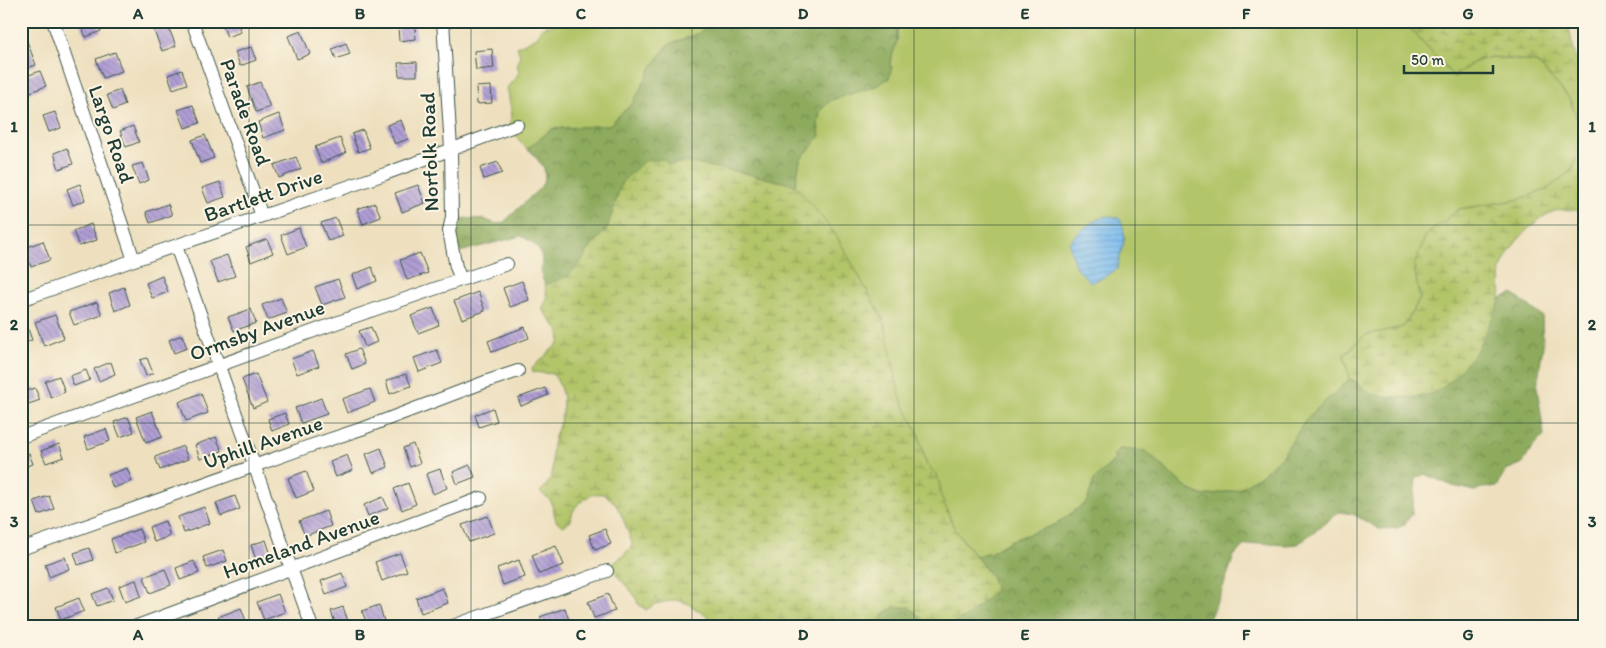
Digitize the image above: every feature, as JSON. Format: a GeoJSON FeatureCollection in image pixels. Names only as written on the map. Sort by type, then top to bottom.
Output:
{"type":"FeatureCollection","features":[{"type":"Feature","properties":{"kind":"street","name":"Largo Road"},"geometry":{"type":"LineString","coordinates":[[53,21],[134,260]]}},
{"type":"Feature","properties":{"kind":"street","name":"Parade Road"},"geometry":{"type":"LineString","coordinates":[[192,21],[262,216]]}},
{"type":"Feature","properties":{"kind":"street","name":"Norfolk Road"},"geometry":{"type":"LineString","coordinates":[[443,21],[451,149],[452,217],[449,231],[456,267],[461,279]]}},
{"type":"Feature","properties":{"kind":"street","name":"Bartlett Drive"},"geometry":{"type":"LineString","coordinates":[[21,300],[385,174],[517,125]]}},
{"type":"Feature","properties":{"kind":"street"},"geometry":{"type":"LineString","coordinates":[[176,246],[312,627]]}},
{"type":"Feature","properties":{"kind":"street","name":"Ormsby Avenue"},"geometry":{"type":"LineString","coordinates":[[21,437],[507,264]]}},
{"type":"Feature","properties":{"kind":"street","name":"Uphill Avenue"},"geometry":{"type":"LineString","coordinates":[[21,549],[364,428],[518,371]]}},
{"type":"Feature","properties":{"kind":"street","name":"Homeland Avenue"},"geometry":{"type":"LineString","coordinates":[[134,627],[482,498]]}},
{"type":"Feature","properties":{"kind":"street"},"geometry":{"type":"LineString","coordinates":[[450,627],[607,571]]}},
{"type":"Feature","properties":{"kind":"green space"},"geometry":{"type":"Polygon","coordinates":[[[565,21],[712,21],[698,34],[669,44],[652,67],[633,103],[609,125],[552,129],[527,149],[513,133],[507,132],[512,114],[507,88],[519,73],[517,63],[520,55],[517,47],[537,37],[541,28],[565,21]]]}},
{"type":"Feature","properties":{"kind":"green space"},"geometry":{"type":"Polygon","coordinates":[[[712,21],[897,21],[897,40],[889,66],[892,66],[889,78],[876,86],[831,100],[820,111],[818,124],[820,136],[800,160],[795,185],[684,162],[669,165],[622,182],[607,229],[568,276],[545,285],[540,271],[542,265],[541,254],[532,242],[521,236],[459,252],[453,218],[484,219],[496,224],[504,222],[540,188],[545,179],[544,168],[532,152],[527,149],[552,129],[609,125],[633,103],[652,67],[669,44],[698,34],[712,21]]]}},
{"type":"Feature","properties":{"kind":"green space"},"geometry":{"type":"Polygon","coordinates":[[[897,21],[1404,21],[1454,76],[1474,62],[1491,57],[1537,62],[1570,99],[1581,129],[1580,141],[1573,169],[1546,190],[1517,200],[1459,209],[1414,266],[1420,299],[1403,327],[1365,335],[1344,355],[1350,379],[1308,417],[1282,456],[1263,474],[1237,490],[1203,496],[1188,489],[1157,462],[1117,457],[1094,480],[1087,502],[1055,525],[1010,541],[992,552],[976,556],[955,530],[938,491],[937,475],[926,464],[918,433],[900,397],[884,321],[853,267],[795,185],[800,160],[820,136],[818,124],[820,111],[831,100],[876,86],[889,78],[889,66],[897,40],[897,21]],[[1099,218],[1077,234],[1069,244],[1120,256],[1119,252],[1125,239],[1099,218]]]}},
{"type":"Feature","properties":{"kind":"green space"},"geometry":{"type":"Polygon","coordinates":[[[1404,21],[1567,21],[1577,62],[1585,65],[1585,212],[1558,210],[1550,213],[1541,218],[1517,241],[1502,266],[1499,304],[1476,352],[1453,379],[1435,393],[1418,397],[1387,397],[1371,394],[1350,379],[1344,356],[1365,335],[1403,327],[1420,299],[1414,266],[1426,235],[1459,209],[1517,200],[1546,190],[1573,169],[1581,129],[1570,99],[1537,62],[1491,57],[1474,62],[1454,77],[1404,21]]]}},
{"type":"Feature","properties":{"kind":"green space"},"geometry":{"type":"Polygon","coordinates":[[[664,159],[669,165],[684,162],[795,185],[836,235],[884,321],[900,397],[918,433],[926,464],[937,475],[941,490],[939,491],[955,530],[991,576],[996,590],[965,618],[945,626],[927,623],[909,607],[895,607],[883,614],[881,627],[723,627],[687,603],[675,600],[655,604],[646,610],[638,604],[633,593],[614,570],[613,564],[631,548],[632,543],[621,515],[610,499],[603,494],[595,494],[577,506],[573,511],[571,521],[563,526],[556,521],[551,501],[540,492],[552,474],[553,445],[562,415],[563,403],[559,385],[553,374],[533,372],[532,368],[560,342],[559,331],[542,309],[547,299],[545,285],[568,276],[607,229],[622,182],[644,161],[664,159]]]}},
{"type":"Feature","properties":{"kind":"green space"},"geometry":{"type":"Polygon","coordinates":[[[1513,294],[1542,316],[1543,346],[1537,386],[1544,435],[1532,448],[1523,463],[1506,470],[1497,487],[1481,488],[1475,491],[1453,486],[1424,474],[1416,479],[1412,514],[1404,525],[1397,528],[1379,529],[1353,514],[1339,512],[1298,544],[1260,543],[1243,546],[1234,556],[1221,593],[1205,627],[881,627],[883,614],[895,607],[909,607],[927,624],[991,576],[976,556],[992,552],[1010,541],[1055,525],[1087,502],[1094,480],[1117,458],[1113,456],[1119,449],[1145,451],[1188,489],[1203,496],[1237,490],[1263,474],[1282,456],[1308,417],[1350,379],[1387,397],[1418,397],[1435,393],[1499,304],[1501,298],[1513,294]]]}},
{"type":"Feature","properties":{"kind":"water"},"geometry":{"type":"Polygon","coordinates":[[[1108,216],[1119,218],[1124,231],[1117,269],[1102,278],[1090,282],[1075,266],[1069,243],[1086,227],[1108,216]]]}},
{"type":"Feature","properties":{"kind":"building"},"geometry":{"type":"Polygon","coordinates":[[[97,21],[101,31],[86,37],[80,23],[97,21]]]}},
{"type":"Feature","properties":{"kind":"building"},"geometry":{"type":"Polygon","coordinates":[[[221,21],[237,21],[241,32],[227,37],[221,21]]]}},
{"type":"Feature","properties":{"kind":"building"},"geometry":{"type":"Polygon","coordinates":[[[415,24],[416,39],[399,41],[398,26],[415,24]]]}},
{"type":"Feature","properties":{"kind":"building"},"geometry":{"type":"Polygon","coordinates":[[[168,26],[176,46],[162,51],[154,31],[168,26]]]}},
{"type":"Feature","properties":{"kind":"building"},"geometry":{"type":"Polygon","coordinates":[[[301,31],[310,54],[297,59],[288,36],[301,31]]]}},
{"type":"Feature","properties":{"kind":"building"},"geometry":{"type":"Polygon","coordinates":[[[25,36],[36,65],[21,70],[21,38],[25,36]]]}},
{"type":"Feature","properties":{"kind":"building"},"geometry":{"type":"Polygon","coordinates":[[[346,43],[350,54],[336,59],[332,49],[346,43]]]}},
{"type":"Feature","properties":{"kind":"building"},"geometry":{"type":"Polygon","coordinates":[[[251,47],[256,60],[240,66],[235,52],[251,47]]]}},
{"type":"Feature","properties":{"kind":"building"},"geometry":{"type":"Polygon","coordinates":[[[492,49],[494,68],[476,70],[474,51],[492,49]]]}},
{"type":"Feature","properties":{"kind":"building"},"geometry":{"type":"Polygon","coordinates":[[[115,52],[122,71],[103,78],[96,59],[115,52]]]}},
{"type":"Feature","properties":{"kind":"building"},"geometry":{"type":"Polygon","coordinates":[[[417,62],[417,76],[399,76],[398,63],[417,62]]]}},
{"type":"Feature","properties":{"kind":"building"},"geometry":{"type":"Polygon","coordinates":[[[182,70],[187,84],[173,89],[168,75],[182,70]]]}},
{"type":"Feature","properties":{"kind":"building"},"geometry":{"type":"Polygon","coordinates":[[[40,71],[46,86],[26,94],[21,78],[40,71]]]}},
{"type":"Feature","properties":{"kind":"building"},"geometry":{"type":"Polygon","coordinates":[[[260,82],[270,107],[256,112],[247,87],[260,82]]]}},
{"type":"Feature","properties":{"kind":"building"},"geometry":{"type":"Polygon","coordinates":[[[491,86],[492,103],[477,104],[476,87],[491,86]]]}},
{"type":"Feature","properties":{"kind":"building"},"geometry":{"type":"Polygon","coordinates":[[[120,90],[125,105],[113,110],[107,95],[120,90]]]}},
{"type":"Feature","properties":{"kind":"building"},"geometry":{"type":"Polygon","coordinates":[[[193,105],[200,123],[185,128],[178,110],[193,105]]]}},
{"type":"Feature","properties":{"kind":"building"},"geometry":{"type":"Polygon","coordinates":[[[55,112],[61,128],[49,132],[43,116],[55,112]]]}},
{"type":"Feature","properties":{"kind":"building"},"geometry":{"type":"Polygon","coordinates":[[[279,114],[285,130],[263,138],[258,122],[279,114]]]}},
{"type":"Feature","properties":{"kind":"building"},"geometry":{"type":"Polygon","coordinates":[[[401,120],[408,139],[395,144],[387,125],[401,120]]]}},
{"type":"Feature","properties":{"kind":"building"},"geometry":{"type":"Polygon","coordinates":[[[133,126],[139,142],[126,147],[120,131],[133,126]]]}},
{"type":"Feature","properties":{"kind":"building"},"geometry":{"type":"Polygon","coordinates":[[[363,130],[370,148],[358,152],[352,134],[363,130]]]}},
{"type":"Feature","properties":{"kind":"building"},"geometry":{"type":"Polygon","coordinates":[[[205,135],[214,158],[200,163],[192,140],[205,135]]]}},
{"type":"Feature","properties":{"kind":"building"},"geometry":{"type":"Polygon","coordinates":[[[340,138],[346,153],[321,163],[315,147],[340,138]]]}},
{"type":"Feature","properties":{"kind":"building"},"geometry":{"type":"Polygon","coordinates":[[[67,148],[73,164],[59,169],[54,153],[67,148]]]}},
{"type":"Feature","properties":{"kind":"building"},"geometry":{"type":"Polygon","coordinates":[[[296,157],[301,169],[279,178],[274,165],[296,157]]]}},
{"type":"Feature","properties":{"kind":"building"},"geometry":{"type":"Polygon","coordinates":[[[498,162],[502,173],[484,179],[480,168],[498,162]]]}},
{"type":"Feature","properties":{"kind":"building"},"geometry":{"type":"Polygon","coordinates":[[[143,163],[149,180],[139,184],[132,166],[143,163]]]}},
{"type":"Feature","properties":{"kind":"building"},"geometry":{"type":"Polygon","coordinates":[[[220,182],[225,197],[208,203],[202,188],[220,182]]]}},
{"type":"Feature","properties":{"kind":"building"},"geometry":{"type":"Polygon","coordinates":[[[80,184],[85,200],[73,205],[67,189],[80,184]]]}},
{"type":"Feature","properties":{"kind":"building"},"geometry":{"type":"Polygon","coordinates":[[[418,185],[425,203],[402,212],[395,193],[418,185]]]}},
{"type":"Feature","properties":{"kind":"building"},"geometry":{"type":"Polygon","coordinates":[[[375,203],[381,217],[363,224],[357,209],[375,203]]]}},
{"type":"Feature","properties":{"kind":"building"},"geometry":{"type":"Polygon","coordinates":[[[168,204],[172,215],[150,223],[146,212],[168,204]]]}},
{"type":"Feature","properties":{"kind":"building"},"geometry":{"type":"Polygon","coordinates":[[[336,218],[343,236],[328,241],[321,223],[336,218]]]}},
{"type":"Feature","properties":{"kind":"building"},"geometry":{"type":"Polygon","coordinates":[[[91,224],[97,240],[79,246],[73,231],[91,224]]]}},
{"type":"Feature","properties":{"kind":"building"},"geometry":{"type":"Polygon","coordinates":[[[299,228],[306,247],[288,254],[281,235],[299,228]]]}},
{"type":"Feature","properties":{"kind":"building"},"geometry":{"type":"Polygon","coordinates":[[[267,239],[273,253],[251,262],[246,247],[267,239]]]}},
{"type":"Feature","properties":{"kind":"building"},"geometry":{"type":"Polygon","coordinates":[[[43,241],[50,260],[31,267],[24,248],[43,241]]]}},
{"type":"Feature","properties":{"kind":"building"},"geometry":{"type":"Polygon","coordinates":[[[420,253],[428,273],[407,280],[400,260],[420,253]]]}},
{"type":"Feature","properties":{"kind":"building"},"geometry":{"type":"Polygon","coordinates":[[[227,255],[235,276],[218,282],[210,261],[227,255]]]}},
{"type":"Feature","properties":{"kind":"building"},"geometry":{"type":"Polygon","coordinates":[[[372,267],[377,281],[357,289],[352,275],[372,267]]]}},
{"type":"Feature","properties":{"kind":"building"},"geometry":{"type":"Polygon","coordinates":[[[162,276],[168,292],[152,298],[146,283],[162,276]]]}},
{"type":"Feature","properties":{"kind":"building"},"geometry":{"type":"Polygon","coordinates":[[[338,279],[345,297],[322,305],[315,287],[338,279]]]}},
{"type":"Feature","properties":{"kind":"building"},"geometry":{"type":"Polygon","coordinates":[[[522,281],[529,300],[510,307],[503,288],[522,281]]]}},
{"type":"Feature","properties":{"kind":"building"},"geometry":{"type":"Polygon","coordinates":[[[124,287],[130,305],[115,311],[109,293],[124,287]]]}},
{"type":"Feature","properties":{"kind":"building"},"geometry":{"type":"Polygon","coordinates":[[[478,292],[485,311],[462,319],[454,301],[478,292]]]}},
{"type":"Feature","properties":{"kind":"building"},"geometry":{"type":"Polygon","coordinates":[[[281,298],[287,313],[268,320],[262,305],[281,298]]]}},
{"type":"Feature","properties":{"kind":"building"},"geometry":{"type":"Polygon","coordinates":[[[97,302],[102,315],[74,325],[69,312],[97,302]]]}},
{"type":"Feature","properties":{"kind":"building"},"geometry":{"type":"Polygon","coordinates":[[[433,308],[439,325],[418,333],[411,316],[433,308]]]}},
{"type":"Feature","properties":{"kind":"building"},"geometry":{"type":"Polygon","coordinates":[[[251,309],[256,323],[234,331],[228,317],[251,309]]]}},
{"type":"Feature","properties":{"kind":"building"},"geometry":{"type":"Polygon","coordinates":[[[55,315],[64,338],[44,346],[35,322],[55,315]]]}},
{"type":"Feature","properties":{"kind":"building"},"geometry":{"type":"Polygon","coordinates":[[[27,326],[32,340],[21,344],[21,328],[27,326]]]}},
{"type":"Feature","properties":{"kind":"building"},"geometry":{"type":"Polygon","coordinates":[[[371,327],[377,342],[365,347],[359,331],[371,327]]]}},
{"type":"Feature","properties":{"kind":"building"},"geometry":{"type":"Polygon","coordinates":[[[525,327],[529,338],[492,352],[488,341],[525,327]]]}},
{"type":"Feature","properties":{"kind":"building"},"geometry":{"type":"Polygon","coordinates":[[[182,335],[187,348],[174,353],[169,340],[182,335]]]}},
{"type":"Feature","properties":{"kind":"building"},"geometry":{"type":"Polygon","coordinates":[[[359,349],[365,364],[352,369],[346,354],[359,349]]]}},
{"type":"Feature","properties":{"kind":"building"},"geometry":{"type":"Polygon","coordinates":[[[437,350],[442,363],[419,372],[414,358],[437,350]]]}},
{"type":"Feature","properties":{"kind":"building"},"geometry":{"type":"Polygon","coordinates":[[[313,351],[319,366],[297,374],[291,359],[313,351]]]}},
{"type":"Feature","properties":{"kind":"building"},"geometry":{"type":"Polygon","coordinates":[[[147,358],[153,373],[146,376],[140,360],[147,358]]]}},
{"type":"Feature","properties":{"kind":"building"},"geometry":{"type":"Polygon","coordinates":[[[111,362],[115,374],[99,381],[94,369],[111,362]]]}},
{"type":"Feature","properties":{"kind":"building"},"geometry":{"type":"Polygon","coordinates":[[[86,370],[90,380],[74,386],[70,376],[86,370]]]}},
{"type":"Feature","properties":{"kind":"building"},"geometry":{"type":"Polygon","coordinates":[[[256,374],[267,402],[253,408],[242,379],[256,374]]]}},
{"type":"Feature","properties":{"kind":"building"},"geometry":{"type":"Polygon","coordinates":[[[406,374],[411,386],[390,394],[386,381],[406,374]]]}},
{"type":"Feature","properties":{"kind":"building"},"geometry":{"type":"Polygon","coordinates":[[[59,376],[65,392],[51,398],[45,381],[59,376]]]}},
{"type":"Feature","properties":{"kind":"building"},"geometry":{"type":"Polygon","coordinates":[[[35,388],[40,400],[26,405],[21,393],[35,388]]]}},
{"type":"Feature","properties":{"kind":"building"},"geometry":{"type":"Polygon","coordinates":[[[545,388],[548,395],[521,406],[518,398],[545,388]]]}},
{"type":"Feature","properties":{"kind":"building"},"geometry":{"type":"Polygon","coordinates":[[[370,389],[375,402],[347,413],[342,399],[370,389]]]}},
{"type":"Feature","properties":{"kind":"building"},"geometry":{"type":"Polygon","coordinates":[[[201,393],[208,413],[186,421],[179,402],[201,393]]]}},
{"type":"Feature","properties":{"kind":"building"},"geometry":{"type":"Polygon","coordinates":[[[321,398],[327,414],[301,423],[295,408],[321,398]]]}},
{"type":"Feature","properties":{"kind":"building"},"geometry":{"type":"Polygon","coordinates":[[[493,408],[497,421],[479,427],[475,415],[493,408]]]}},
{"type":"Feature","properties":{"kind":"building"},"geometry":{"type":"Polygon","coordinates":[[[152,411],[162,437],[146,443],[136,417],[152,411]]]}},
{"type":"Feature","properties":{"kind":"building"},"geometry":{"type":"Polygon","coordinates":[[[285,413],[289,424],[272,431],[268,419],[285,413]]]}},
{"type":"Feature","properties":{"kind":"building"},"geometry":{"type":"Polygon","coordinates":[[[128,417],[134,432],[120,437],[114,422],[128,417]]]}},
{"type":"Feature","properties":{"kind":"building"},"geometry":{"type":"Polygon","coordinates":[[[106,429],[110,441],[88,449],[84,437],[106,429]]]}},
{"type":"Feature","properties":{"kind":"building"},"geometry":{"type":"Polygon","coordinates":[[[216,437],[222,451],[200,459],[195,445],[216,437]]]}},
{"type":"Feature","properties":{"kind":"building"},"geometry":{"type":"Polygon","coordinates":[[[59,444],[64,457],[46,463],[41,451],[59,444]]]}},
{"type":"Feature","properties":{"kind":"building"},"geometry":{"type":"Polygon","coordinates":[[[413,444],[420,463],[410,467],[403,448],[413,444]]]}},
{"type":"Feature","properties":{"kind":"building"},"geometry":{"type":"Polygon","coordinates":[[[183,446],[188,459],[160,470],[155,457],[183,446]]]}},
{"type":"Feature","properties":{"kind":"building"},"geometry":{"type":"Polygon","coordinates":[[[381,448],[388,467],[373,473],[366,454],[381,448]]]}},
{"type":"Feature","properties":{"kind":"building"},"geometry":{"type":"Polygon","coordinates":[[[29,453],[33,464],[21,468],[21,456],[29,453]]]}},
{"type":"Feature","properties":{"kind":"building"},"geometry":{"type":"Polygon","coordinates":[[[347,455],[353,470],[336,477],[330,462],[347,455]]]}},
{"type":"Feature","properties":{"kind":"building"},"geometry":{"type":"Polygon","coordinates":[[[470,465],[475,477],[457,484],[453,472],[470,465]]]}},
{"type":"Feature","properties":{"kind":"building"},"geometry":{"type":"Polygon","coordinates":[[[127,468],[132,481],[113,488],[108,475],[127,468]]]}},
{"type":"Feature","properties":{"kind":"building"},"geometry":{"type":"Polygon","coordinates":[[[440,469],[447,488],[433,494],[426,474],[440,469]]]}},
{"type":"Feature","properties":{"kind":"building"},"geometry":{"type":"Polygon","coordinates":[[[306,471],[314,491],[296,498],[288,478],[306,471]]]}},
{"type":"Feature","properties":{"kind":"building"},"geometry":{"type":"Polygon","coordinates":[[[408,483],[416,504],[402,510],[394,489],[408,483]]]}},
{"type":"Feature","properties":{"kind":"building"},"geometry":{"type":"Polygon","coordinates":[[[49,496],[54,509],[39,515],[34,501],[49,496]]]}},
{"type":"Feature","properties":{"kind":"building"},"geometry":{"type":"Polygon","coordinates":[[[235,496],[240,509],[221,516],[216,503],[235,496]]]}},
{"type":"Feature","properties":{"kind":"building"},"geometry":{"type":"Polygon","coordinates":[[[383,497],[388,508],[368,516],[364,505],[383,497]]]}},
{"type":"Feature","properties":{"kind":"building"},"geometry":{"type":"Polygon","coordinates":[[[204,507],[210,523],[184,533],[178,517],[204,507]]]}},
{"type":"Feature","properties":{"kind":"building"},"geometry":{"type":"Polygon","coordinates":[[[326,511],[331,526],[305,536],[299,521],[326,511]]]}},
{"type":"Feature","properties":{"kind":"building"},"geometry":{"type":"Polygon","coordinates":[[[488,516],[494,533],[469,542],[462,525],[488,516]]]}},
{"type":"Feature","properties":{"kind":"building"},"geometry":{"type":"Polygon","coordinates":[[[165,521],[170,536],[154,542],[149,527],[165,521]]]}},
{"type":"Feature","properties":{"kind":"building"},"geometry":{"type":"Polygon","coordinates":[[[139,529],[144,542],[115,553],[111,539],[139,529]]]}},
{"type":"Feature","properties":{"kind":"building"},"geometry":{"type":"Polygon","coordinates":[[[605,529],[611,544],[595,550],[589,535],[605,529]]]}},
{"type":"Feature","properties":{"kind":"building"},"geometry":{"type":"Polygon","coordinates":[[[266,540],[271,555],[256,560],[251,545],[266,540]]]}},
{"type":"Feature","properties":{"kind":"building"},"geometry":{"type":"Polygon","coordinates":[[[556,546],[564,565],[539,574],[532,555],[556,546]]]}},
{"type":"Feature","properties":{"kind":"building"},"geometry":{"type":"Polygon","coordinates":[[[89,548],[93,560],[78,565],[74,553],[89,548]]]}},
{"type":"Feature","properties":{"kind":"building"},"geometry":{"type":"Polygon","coordinates":[[[223,550],[227,561],[207,568],[203,557],[223,550]]]}},
{"type":"Feature","properties":{"kind":"building"},"geometry":{"type":"Polygon","coordinates":[[[400,553],[407,571],[382,581],[375,562],[400,553]]]}},
{"type":"Feature","properties":{"kind":"building"},"geometry":{"type":"Polygon","coordinates":[[[65,557],[69,569],[49,577],[45,564],[65,557]]]}},
{"type":"Feature","properties":{"kind":"building"},"geometry":{"type":"Polygon","coordinates":[[[519,560],[525,577],[503,585],[497,568],[519,560]]]}},
{"type":"Feature","properties":{"kind":"building"},"geometry":{"type":"Polygon","coordinates":[[[194,561],[199,573],[180,580],[176,568],[194,561]]]}},
{"type":"Feature","properties":{"kind":"building"},"geometry":{"type":"Polygon","coordinates":[[[165,569],[171,585],[150,593],[144,577],[165,569]]]}},
{"type":"Feature","properties":{"kind":"building"},"geometry":{"type":"Polygon","coordinates":[[[342,573],[347,587],[326,595],[321,581],[342,573]]]}},
{"type":"Feature","properties":{"kind":"building"},"geometry":{"type":"Polygon","coordinates":[[[136,580],[141,596],[125,602],[119,586],[136,580]]]}},
{"type":"Feature","properties":{"kind":"building"},"geometry":{"type":"Polygon","coordinates":[[[108,588],[113,600],[97,606],[92,594],[108,588]]]}},
{"type":"Feature","properties":{"kind":"building"},"geometry":{"type":"Polygon","coordinates":[[[443,588],[448,603],[421,613],[416,598],[443,588]]]}},
{"type":"Feature","properties":{"kind":"building"},"geometry":{"type":"Polygon","coordinates":[[[278,594],[285,612],[264,620],[257,602],[278,594]]]}},
{"type":"Feature","properties":{"kind":"building"},"geometry":{"type":"Polygon","coordinates":[[[608,594],[615,611],[594,618],[588,602],[608,594]]]}},
{"type":"Feature","properties":{"kind":"building"},"geometry":{"type":"Polygon","coordinates":[[[79,598],[84,611],[61,620],[56,607],[79,598]]]}},
{"type":"Feature","properties":{"kind":"building"},"geometry":{"type":"Polygon","coordinates":[[[379,605],[384,621],[368,627],[362,611],[379,605]]]}},
{"type":"Feature","properties":{"kind":"building"},"geometry":{"type":"Polygon","coordinates":[[[343,607],[348,621],[336,626],[331,611],[343,607]]]}},
{"type":"Feature","properties":{"kind":"building"},"geometry":{"type":"Polygon","coordinates":[[[241,608],[246,621],[232,627],[222,627],[218,617],[241,608]]]}},
{"type":"Feature","properties":{"kind":"building"},"geometry":{"type":"Polygon","coordinates":[[[565,608],[570,623],[559,627],[544,627],[540,617],[565,608]]]}},
{"type":"Feature","properties":{"kind":"building"},"geometry":{"type":"Polygon","coordinates":[[[678,620],[681,627],[660,627],[678,620]]]}}]}
